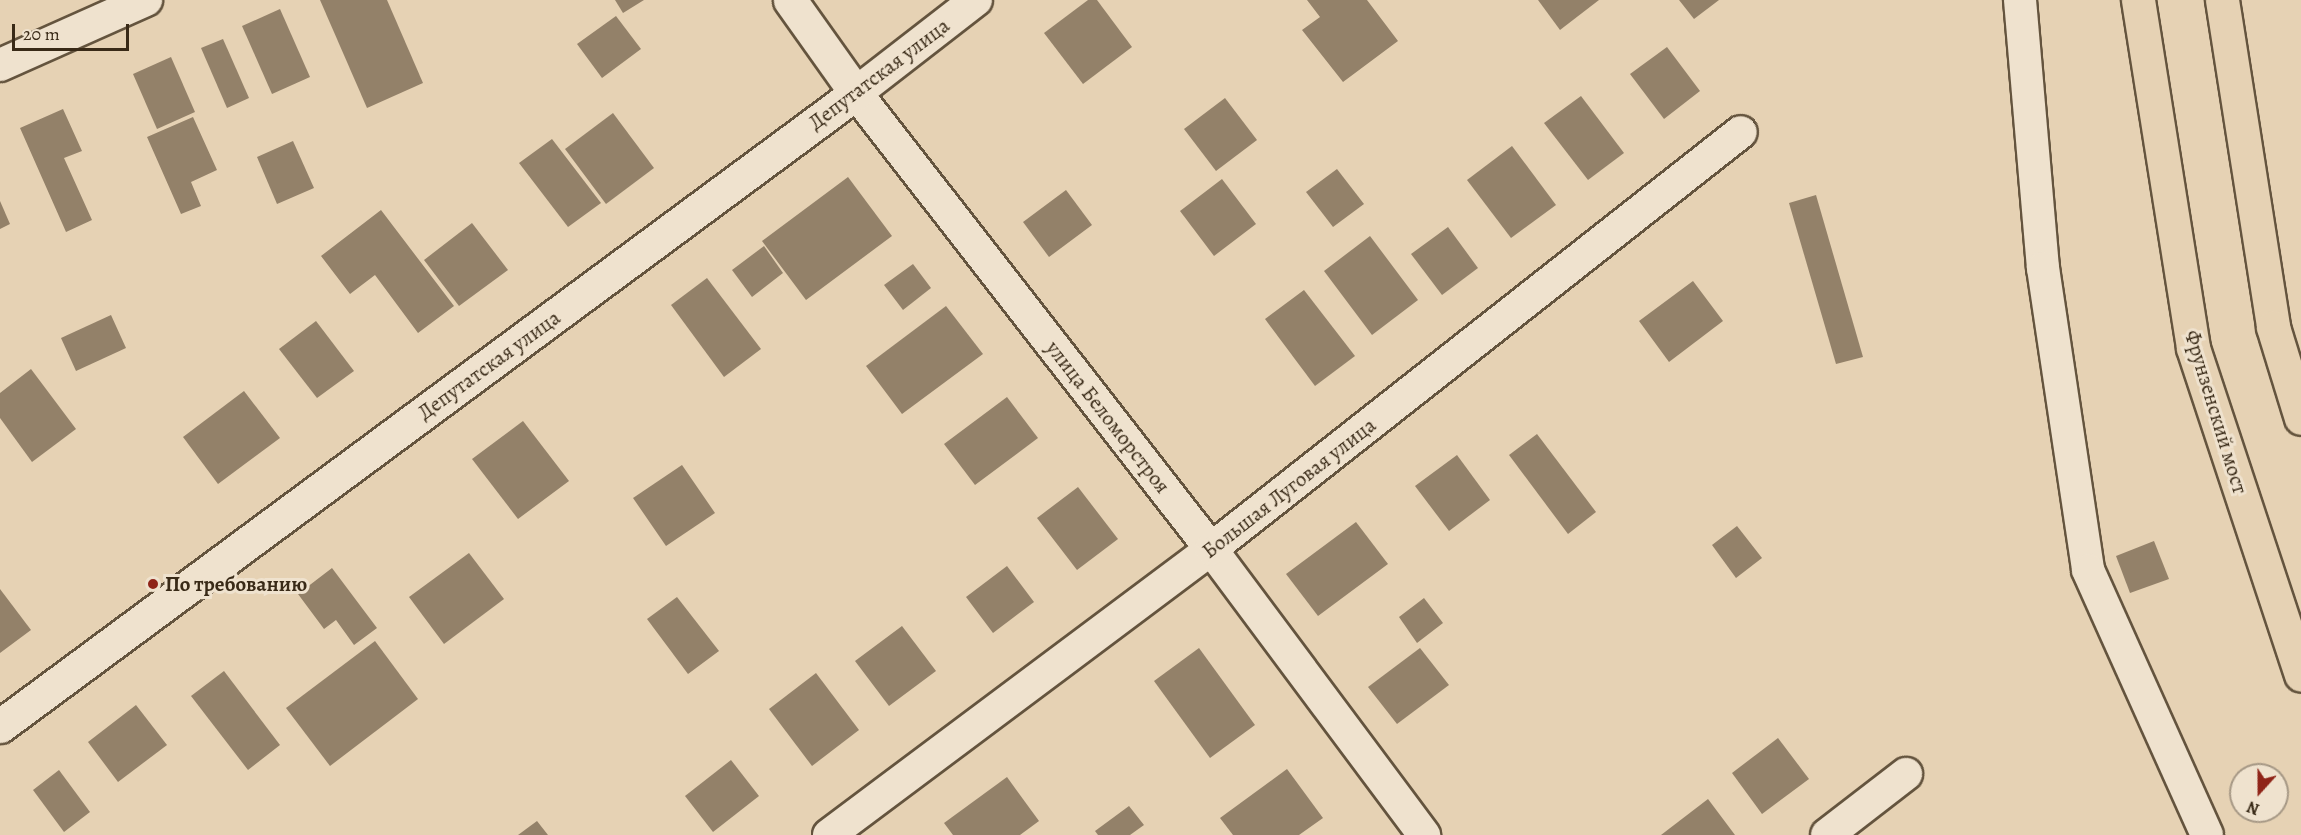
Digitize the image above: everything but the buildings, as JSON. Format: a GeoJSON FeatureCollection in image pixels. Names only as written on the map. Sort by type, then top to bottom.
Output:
{"type":"FeatureCollection","features":[{"type":"Feature","properties":{"kind":"main road","name":"Фрунзенский мост"},"geometry":{"type":"LineString","coordinates":[[2138,0],[2193,348],[2301,675]]}},
{"type":"Feature","properties":{"kind":"main road"},"geometry":{"type":"LineString","coordinates":[[2222,0],[2273,327],[2301,417]]}},
{"type":"Feature","properties":{"kind":"street"},"geometry":{"type":"LineString","coordinates":[[0,65],[146,0]]}},
{"type":"Feature","properties":{"kind":"street","name":"улица Беломорстроя"},"geometry":{"type":"LineString","coordinates":[[790,0],[856,93],[1211,549],[1424,835]]}},
{"type":"Feature","properties":{"kind":"street","name":"Депутатская улица"},"geometry":{"type":"LineString","coordinates":[[0,726],[856,93],[976,0]]}},
{"type":"Feature","properties":{"kind":"street"},"geometry":{"type":"LineString","coordinates":[[2020,0],[2043,268],[2088,570],[2206,835]]}},
{"type":"Feature","properties":{"kind":"street","name":"Большая Луговая улица"},"geometry":{"type":"LineString","coordinates":[[829,835],[1211,549],[1741,132]]}},
{"type":"Feature","properties":{"kind":"street"},"geometry":{"type":"LineString","coordinates":[[1827,835],[1906,774]]}},
{"type":"Feature","properties":{"kind":"place","name":"По требованию"},"geometry":{"type":"Point","coordinates":[153,584]}}]}
